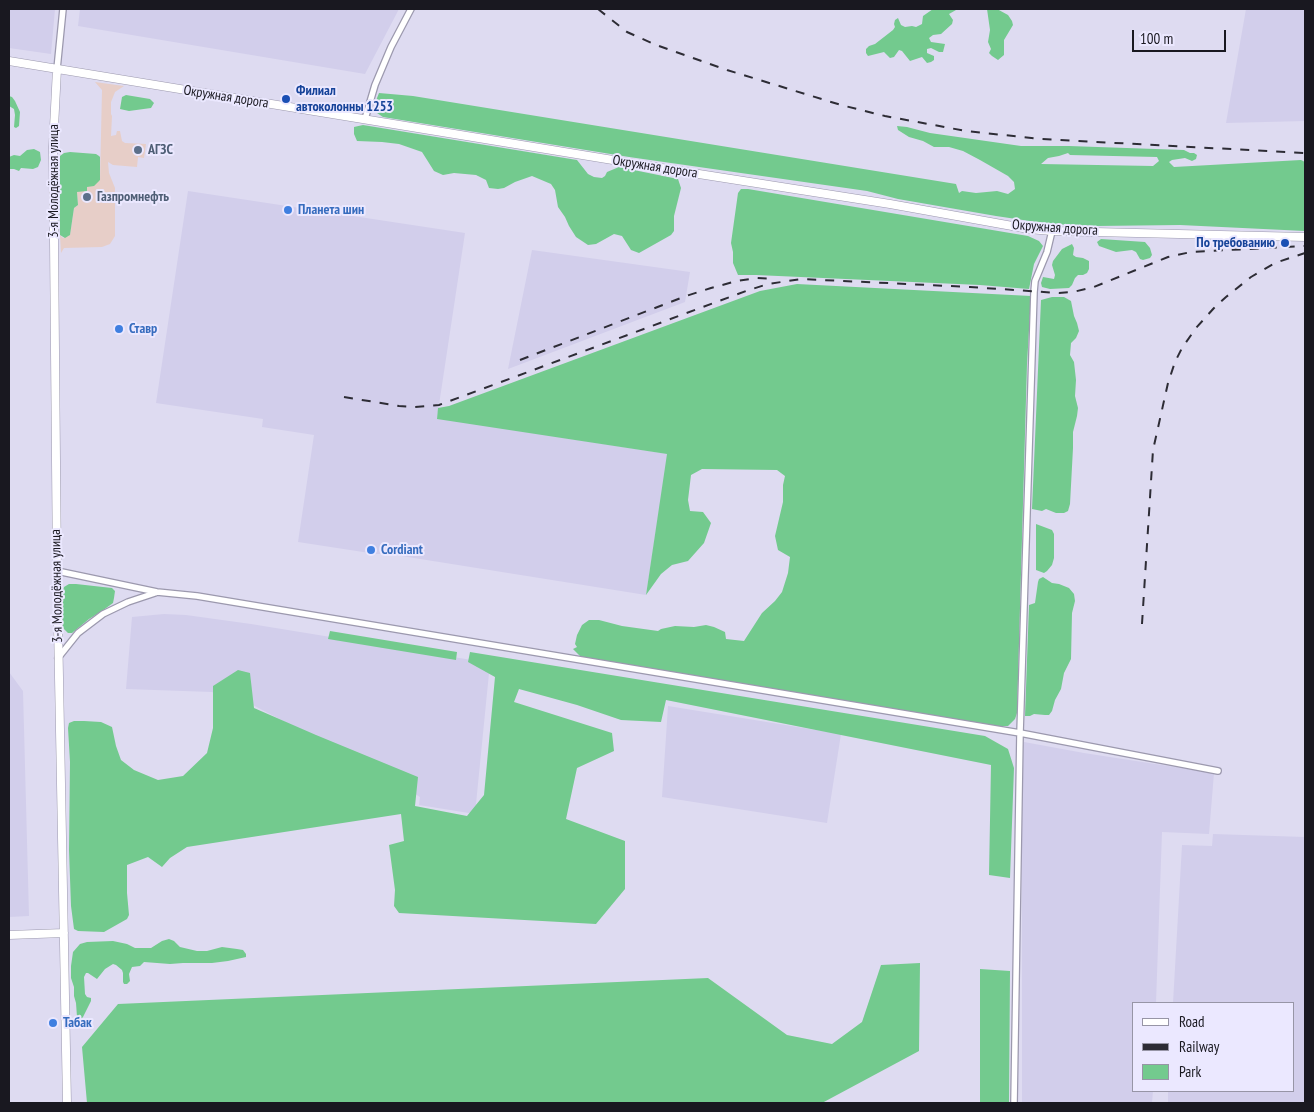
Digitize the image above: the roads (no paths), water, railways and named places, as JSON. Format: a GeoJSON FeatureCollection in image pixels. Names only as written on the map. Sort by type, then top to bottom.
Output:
{"type":"FeatureCollection","features":[{"type":"Feature","properties":{"kind":"main road","name":"Окружная дорога"},"geometry":{"type":"LineString","coordinates":[[9,61],[240,100],[880,202],[1029,229],[1305,237]]}},
{"type":"Feature","properties":{"kind":"main road","name":"3-я Молодёжная улица"},"geometry":{"type":"LineString","coordinates":[[57,69],[53,157],[57,571],[67,1103]]}},
{"type":"Feature","properties":{"kind":"main road"},"geometry":{"type":"LineString","coordinates":[[9,935],[64,933]]}},
{"type":"Feature","properties":{"kind":"street"},"geometry":{"type":"LineString","coordinates":[[57,69],[63,9]]}},
{"type":"Feature","properties":{"kind":"street"},"geometry":{"type":"LineString","coordinates":[[365,119],[378,78],[411,9]]}},
{"type":"Feature","properties":{"kind":"street"},"geometry":{"type":"LineString","coordinates":[[1014,1103],[1020,733],[1034,281],[1047,252],[1052,231]]}},
{"type":"Feature","properties":{"kind":"street"},"geometry":{"type":"LineString","coordinates":[[57,571],[157,592],[216,599],[1020,733],[1218,771]]}},
{"type":"Feature","properties":{"kind":"street"},"geometry":{"type":"LineString","coordinates":[[58,658],[78,633],[103,614],[128,602],[157,592]]}},
{"type":"Feature","properties":{"kind":"railway"},"geometry":{"type":"LineString","coordinates":[[598,9],[627,32],[656,45],[727,70],[841,105],[885,116],[966,131],[1041,139],[1305,153]]}},
{"type":"Feature","properties":{"kind":"railway"},"geometry":{"type":"LineString","coordinates":[[344,397],[399,406],[439,405],[768,284],[801,279],[1059,293],[1094,287],[1168,257],[1191,252],[1305,246]]}},
{"type":"Feature","properties":{"kind":"railway"},"geometry":{"type":"LineString","coordinates":[[1142,624],[1153,450],[1168,383],[1175,362],[1196,328],[1226,297],[1251,277],[1275,263],[1305,253]]}},
{"type":"Feature","properties":{"kind":"railway"},"geometry":{"type":"LineString","coordinates":[[520,360],[711,288],[757,278],[774,279]]}},
{"type":"Feature","properties":{"kind":"place","name":"Филиал автоколонны 1253"},"geometry":{"type":"Point","coordinates":[286,99]}},
{"type":"Feature","properties":{"kind":"place","name":"АГЗС"},"geometry":{"type":"Point","coordinates":[138,150]}},
{"type":"Feature","properties":{"kind":"place","name":"Газпромнефть"},"geometry":{"type":"Point","coordinates":[87,197]}},
{"type":"Feature","properties":{"kind":"place","name":"Планета шин"},"geometry":{"type":"Point","coordinates":[288,210]}},
{"type":"Feature","properties":{"kind":"place","name":"По требованию"},"geometry":{"type":"Point","coordinates":[1285,243]}},
{"type":"Feature","properties":{"kind":"place","name":"Ставр"},"geometry":{"type":"Point","coordinates":[119,329]}},
{"type":"Feature","properties":{"kind":"place","name":"Cordiant"},"geometry":{"type":"Point","coordinates":[371,550]}},
{"type":"Feature","properties":{"kind":"place","name":"Табак"},"geometry":{"type":"Point","coordinates":[53,1023]}}]}
